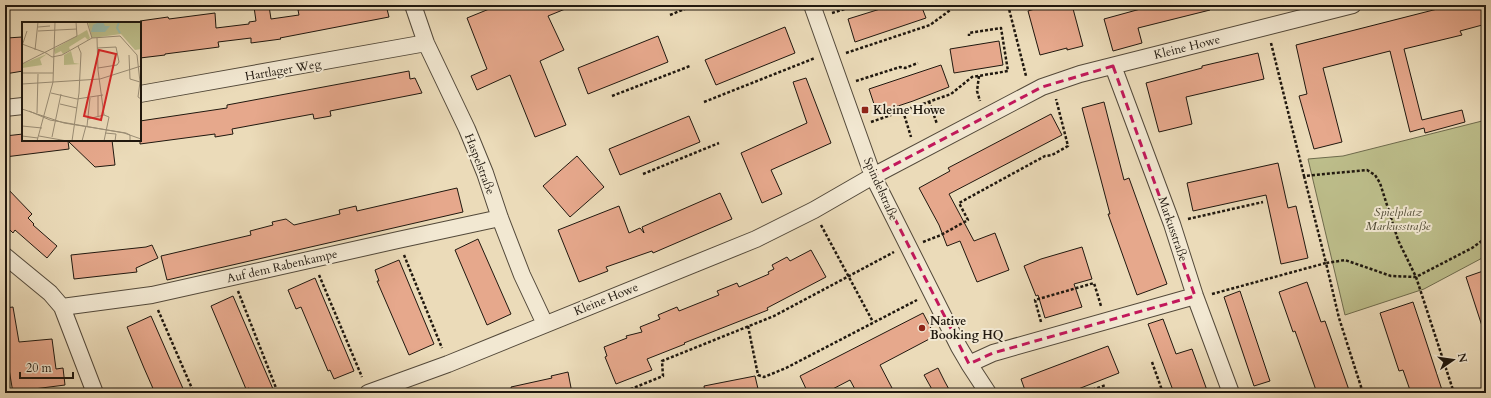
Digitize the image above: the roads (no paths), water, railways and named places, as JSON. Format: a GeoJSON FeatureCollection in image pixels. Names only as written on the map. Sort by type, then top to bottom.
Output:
{"type":"FeatureCollection","features":[{"type":"Feature","properties":{"kind":"street","name":"Haspelstraße"},"geometry":{"type":"LineString","coordinates":[[413,5],[426,44],[467,129],[485,173],[500,218],[522,275],[545,324]]}},
{"type":"Feature","properties":{"kind":"street","name":"Kleine Howe"},"geometry":{"type":"LineString","coordinates":[[368,393],[448,364],[756,239],[814,210],[916,153],[1052,83],[1353,5]]}},
{"type":"Feature","properties":{"kind":"street","name":"Spindelstraße"},"geometry":{"type":"LineString","coordinates":[[814,12],[873,176],[907,246],[969,364],[988,393]]}},
{"type":"Feature","properties":{"kind":"street","name":"Hartlager Weg"},"geometry":{"type":"LineString","coordinates":[[141,94],[426,44]]}},
{"type":"Feature","properties":{"kind":"street","name":"Markusstraße"},"geometry":{"type":"LineString","coordinates":[[1113,66],[1172,224],[1195,296],[1231,393]]}},
{"type":"Feature","properties":{"kind":"street"},"geometry":{"type":"LineString","coordinates":[[5,108],[22,106]]}},
{"type":"Feature","properties":{"kind":"street","name":"Auf dem Rabenkampe"},"geometry":{"type":"LineString","coordinates":[[62,307],[152,295],[500,218]]}},
{"type":"Feature","properties":{"kind":"street"},"geometry":{"type":"LineString","coordinates":[[5,256],[50,293],[62,307],[95,393]]}},
{"type":"Feature","properties":{"kind":"street"},"geometry":{"type":"LineString","coordinates":[[969,364],[993,353],[1195,296]]}},
{"type":"Feature","properties":{"kind":"place","name":"Kleine Howe"},"geometry":{"type":"Point","coordinates":[865,110]}},
{"type":"Feature","properties":{"kind":"place","name":"Native Booking HQ"},"geometry":{"type":"Point","coordinates":[922,328]}},
{"type":"Feature","properties":{"kind":"park label","name":"Spielplatz Markusstraße"},"geometry":{"type":"Point","coordinates":[1398,219]}}]}
